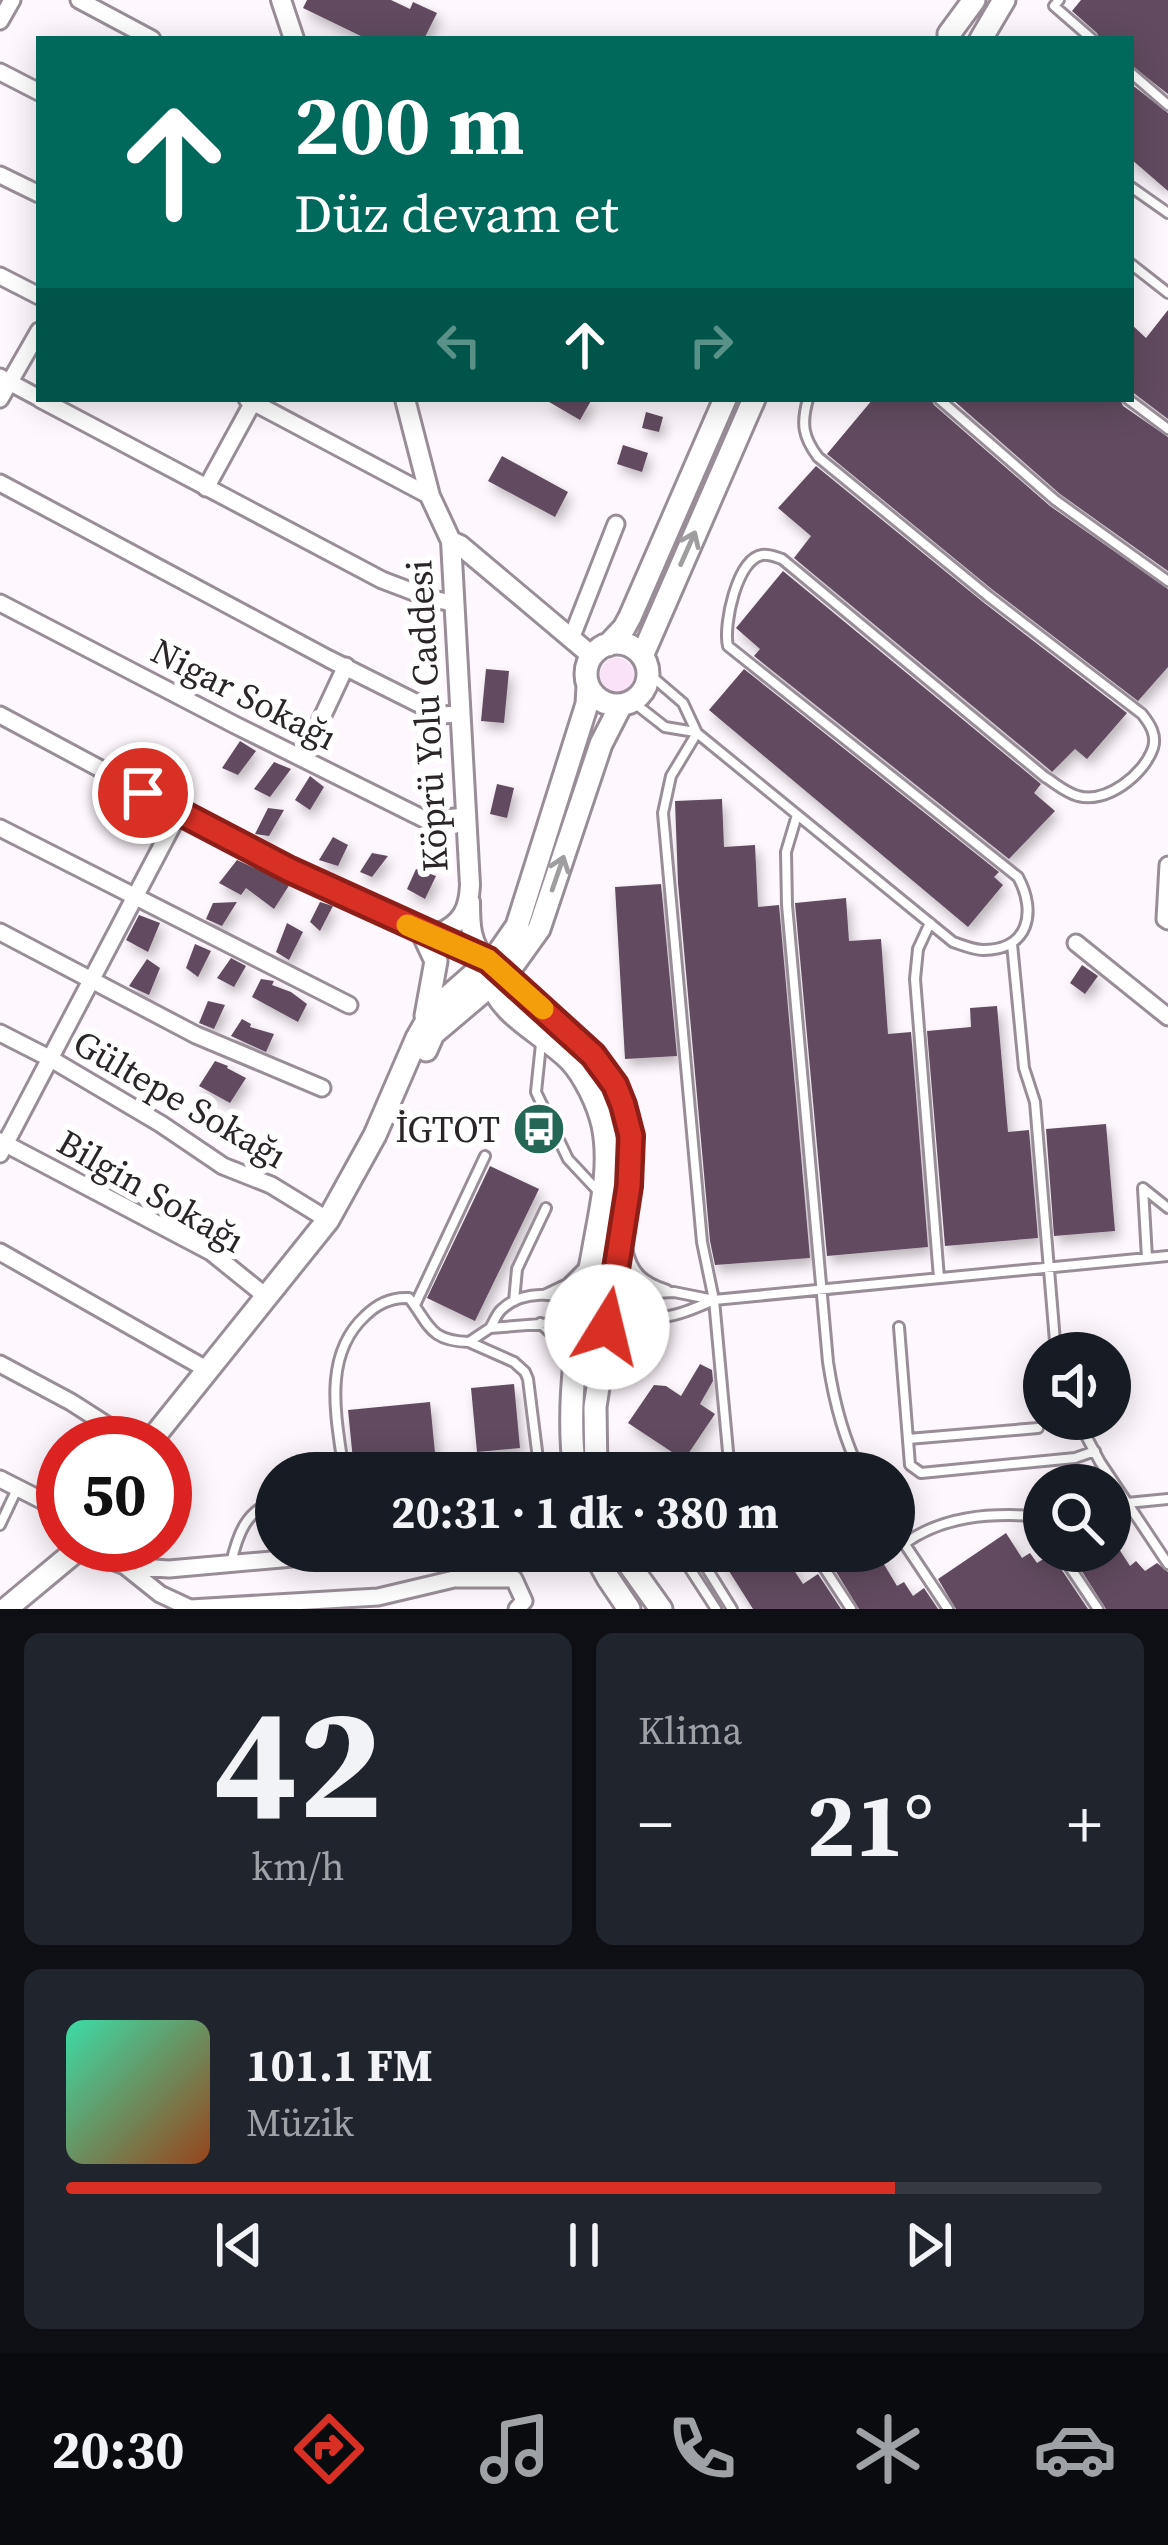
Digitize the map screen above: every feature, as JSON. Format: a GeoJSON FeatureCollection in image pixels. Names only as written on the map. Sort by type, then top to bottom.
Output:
{"type":"FeatureCollection","features":[{"type":"Feature","properties":{"kind":"main road"},"geometry":{"type":"LineString","coordinates":[[947,36],[974,0]]}},
{"type":"Feature","properties":{"kind":"main road"},"geometry":{"type":"LineString","coordinates":[[982,36],[1004,0]]}},
{"type":"Feature","properties":{"kind":"main road"},"geometry":{"type":"LineString","coordinates":[[170,1416],[328,1220],[375,1135],[433,1010],[449,993],[494,974],[517,926],[586,704],[587,666],[625,628],[724,402]]}},
{"type":"Feature","properties":{"kind":"main road"},"geometry":{"type":"LineString","coordinates":[[533,1000],[527,966],[601,744],[627,704],[645,688],[645,664],[753,402]]}},
{"type":"Feature","properties":{"kind":"main road"},"geometry":{"type":"LineString","coordinates":[[600,651],[628,645],[645,664]]}},
{"type":"Feature","properties":{"kind":"main road"},"geometry":{"type":"LineString","coordinates":[[588,686],[601,701],[627,704]]}},
{"type":"Feature","properties":{"kind":"main road"},"geometry":{"type":"LineString","coordinates":[[186,1416],[337,1226],[433,1034],[494,974],[525,952],[539,929]]}},
{"type":"Feature","properties":{"kind":"main road"},"geometry":{"type":"LineString","coordinates":[[422,931],[533,1000],[593,1055],[623,1105],[631,1136],[629,1186],[595,1407],[596,1452]]}},
{"type":"Feature","properties":{"kind":"main road"},"geometry":{"type":"LineString","coordinates":[[422,931],[436,961],[424,1024]]}},
{"type":"Feature","properties":{"kind":"main road"},"geometry":{"type":"LineString","coordinates":[[494,974],[510,1013],[572,1062],[602,1123],[607,1154],[572,1380],[572,1452]]}},
{"type":"Feature","properties":{"kind":"main road"},"geometry":{"type":"LineString","coordinates":[[455,1016],[506,1016],[533,1031]]}},
{"type":"Feature","properties":{"kind":"main road"},"geometry":{"type":"LineString","coordinates":[[592,1258],[611,1302]]}},
{"type":"Feature","properties":{"kind":"main road"},"geometry":{"type":"LineString","coordinates":[[582,1316],[603,1353]]}},
{"type":"Feature","properties":{"kind":"main road"},"geometry":{"type":"LineString","coordinates":[[6,1609],[50,1572]]}},
{"type":"Feature","properties":{"kind":"main road"},"geometry":{"type":"LineString","coordinates":[[605,1572],[629,1609]]}},
{"type":"Feature","properties":{"kind":"main road"},"geometry":{"type":"LineString","coordinates":[[634,1572],[661,1609]]}},
{"type":"Feature","properties":{"kind":"street"},"geometry":{"type":"LineString","coordinates":[[0,21],[12,0]]}},
{"type":"Feature","properties":{"kind":"street"},"geometry":{"type":"LineString","coordinates":[[79,0],[146,36]]}},
{"type":"Feature","properties":{"kind":"street"},"geometry":{"type":"LineString","coordinates":[[281,0],[293,36]]}},
{"type":"Feature","properties":{"kind":"street"},"geometry":{"type":"LineString","coordinates":[[0,72],[36,90]]}},
{"type":"Feature","properties":{"kind":"street"},"geometry":{"type":"LineString","coordinates":[[0,175],[36,193]]}},
{"type":"Feature","properties":{"kind":"street"},"geometry":{"type":"LineString","coordinates":[[0,276],[36,294]]}},
{"type":"Feature","properties":{"kind":"street"},"geometry":{"type":"LineString","coordinates":[[0,399],[5,380],[36,335]]}},
{"type":"Feature","properties":{"kind":"street"},"geometry":{"type":"LineString","coordinates":[[5,380],[36,397]]}},
{"type":"Feature","properties":{"kind":"street"},"geometry":{"type":"LineString","coordinates":[[46,402],[382,580],[453,602]]}},
{"type":"Feature","properties":{"kind":"street"},"geometry":{"type":"LineString","coordinates":[[206,488],[249,402]]}},
{"type":"Feature","properties":{"kind":"street"},"geometry":{"type":"LineString","coordinates":[[254,402],[430,496]]}},
{"type":"Feature","properties":{"kind":"street","name":"Köprü Yolu Caddesi"},"geometry":{"type":"LineString","coordinates":[[406,402],[430,496],[451,541],[470,885],[462,918],[440,933],[422,931]]}},
{"type":"Feature","properties":{"kind":"street"},"geometry":{"type":"LineString","coordinates":[[0,483],[441,715],[459,714]]}},
{"type":"Feature","properties":{"kind":"street"},"geometry":{"type":"LineString","coordinates":[[571,639],[616,524]]}},
{"type":"Feature","properties":{"kind":"street"},"geometry":{"type":"LineString","coordinates":[[451,541],[571,639],[600,651]]}},
{"type":"Feature","properties":{"kind":"street","name":"Nigar Sokağı"},"geometry":{"type":"LineString","coordinates":[[0,603],[426,820],[465,816]]}},
{"type":"Feature","properties":{"kind":"street"},"geometry":{"type":"LineString","coordinates":[[303,758],[346,666]]}},
{"type":"Feature","properties":{"kind":"street"},"geometry":{"type":"LineString","coordinates":[[0,715],[290,870],[422,931]]}},
{"type":"Feature","properties":{"kind":"street"},"geometry":{"type":"LineString","coordinates":[[2,1146],[179,812]]}},
{"type":"Feature","properties":{"kind":"street"},"geometry":{"type":"LineString","coordinates":[[0,828],[349,1005]]}},
{"type":"Feature","properties":{"kind":"street"},"geometry":{"type":"LineString","coordinates":[[1168,865],[1168,921]]}},
{"type":"Feature","properties":{"kind":"street"},"geometry":{"type":"LineString","coordinates":[[470,885],[473,940],[494,974]]}},
{"type":"Feature","properties":{"kind":"street"},"geometry":{"type":"LineString","coordinates":[[0,932],[196,1035],[322,1088]]}},
{"type":"Feature","properties":{"kind":"street"},"geometry":{"type":"LineString","coordinates":[[1076,943],[1168,1017]]}},
{"type":"Feature","properties":{"kind":"street","name":"Gültepe Sokağı"},"geometry":{"type":"LineString","coordinates":[[0,1034],[161,1124],[223,1166],[271,1185],[328,1220]]}},
{"type":"Feature","properties":{"kind":"street","name":"Bilgin Sokağı"},"geometry":{"type":"LineString","coordinates":[[2,1146],[211,1252],[268,1298]]}},
{"type":"Feature","properties":{"kind":"street"},"geometry":{"type":"LineString","coordinates":[[0,1252],[206,1369]]}},
{"type":"Feature","properties":{"kind":"street"},"geometry":{"type":"LineString","coordinates":[[0,1364],[93,1416]]}},
{"type":"Feature","properties":{"kind":"street"},"geometry":{"type":"LineString","coordinates":[[0,1479],[36,1497]]}},
{"type":"Feature","properties":{"kind":"street"},"geometry":{"type":"LineString","coordinates":[[192,1567],[255,1562]]}},
{"type":"Feature","properties":{"kind":"street"},"geometry":{"type":"LineString","coordinates":[[132,1572],[160,1594],[190,1608],[378,1597],[454,1580],[514,1579],[524,1600],[517,1609]]}},
{"type":"Feature","properties":{"kind":"lane"},"geometry":{"type":"LineString","coordinates":[[1059,0],[1054,6],[1089,36]]}},
{"type":"Feature","properties":{"kind":"lane"},"geometry":{"type":"LineString","coordinates":[[1134,76],[1168,105]]}},
{"type":"Feature","properties":{"kind":"lane"},"geometry":{"type":"LineString","coordinates":[[1134,189],[1168,213]]}},
{"type":"Feature","properties":{"kind":"lane"},"geometry":{"type":"LineString","coordinates":[[1134,266],[1168,293]]}},
{"type":"Feature","properties":{"kind":"lane"},"geometry":{"type":"LineString","coordinates":[[645,664],[682,703],[697,733],[953,942],[981,951],[1012,944],[1024,931],[1030,910],[1018,878],[728,646],[724,630],[748,563],[758,555],[782,559],[1045,777],[1075,796],[1093,798],[1113,792],[1143,766],[1154,746],[1152,727],[1142,714],[818,457],[804,438],[807,402]]}},
{"type":"Feature","properties":{"kind":"lane"},"geometry":{"type":"LineString","coordinates":[[942,402],[1055,500],[1168,581]]}},
{"type":"Feature","properties":{"kind":"lane"},"geometry":{"type":"LineString","coordinates":[[1132,402],[1168,429]]}},
{"type":"Feature","properties":{"kind":"lane"},"geometry":{"type":"LineString","coordinates":[[627,704],[665,727],[697,733]]}},
{"type":"Feature","properties":{"kind":"lane"},"geometry":{"type":"LineString","coordinates":[[697,733],[671,776],[663,813],[702,1242],[714,1300],[728,1452]]}},
{"type":"Feature","properties":{"kind":"lane"},"geometry":{"type":"LineString","coordinates":[[797,815],[786,852],[787,905],[833,1396],[849,1452]]}},
{"type":"Feature","properties":{"kind":"lane"},"geometry":{"type":"LineString","coordinates":[[930,923],[918,949],[915,979],[939,1278]]}},
{"type":"Feature","properties":{"kind":"lane"},"geometry":{"type":"LineString","coordinates":[[1012,944],[1024,1068],[1035,1102],[1054,1332]]}},
{"type":"Feature","properties":{"kind":"lane"},"geometry":{"type":"LineString","coordinates":[[533,1031],[536,1092],[568,1159],[603,1196]]}},
{"type":"Feature","properties":{"kind":"lane"},"geometry":{"type":"LineString","coordinates":[[415,1305],[485,1156]]}},
{"type":"Feature","properties":{"kind":"lane"},"geometry":{"type":"LineString","coordinates":[[1147,1258],[1143,1187],[1168,1208]]}},
{"type":"Feature","properties":{"kind":"lane"},"geometry":{"type":"LineString","coordinates":[[514,1301],[517,1269],[546,1208]]}},
{"type":"Feature","properties":{"kind":"lane"},"geometry":{"type":"LineString","coordinates":[[622,1229],[634,1270],[651,1285],[714,1300],[1168,1256]]}},
{"type":"Feature","properties":{"kind":"lane"},"geometry":{"type":"LineString","coordinates":[[469,1342],[490,1328],[501,1310],[514,1301],[567,1284],[592,1258]]}},
{"type":"Feature","properties":{"kind":"lane"},"geometry":{"type":"LineString","coordinates":[[611,1302],[674,1292]]}},
{"type":"Feature","properties":{"kind":"lane"},"geometry":{"type":"LineString","coordinates":[[490,1328],[582,1316],[569,1298],[541,1295]]}},
{"type":"Feature","properties":{"kind":"lane"},"geometry":{"type":"LineString","coordinates":[[342,1452],[335,1390],[340,1355],[371,1310],[401,1297],[409,1298],[422,1321],[442,1339],[469,1342],[514,1362],[525,1372],[537,1452]]}},
{"type":"Feature","properties":{"kind":"lane"},"geometry":{"type":"LineString","coordinates":[[603,1353],[623,1330],[650,1319],[675,1317],[714,1300]]}},
{"type":"Feature","properties":{"kind":"lane"},"geometry":{"type":"LineString","coordinates":[[611,1302],[650,1319]]}},
{"type":"Feature","properties":{"kind":"lane"},"geometry":{"type":"LineString","coordinates":[[539,1322],[558,1344],[572,1380]]}},
{"type":"Feature","properties":{"kind":"lane"},"geometry":{"type":"LineString","coordinates":[[899,1327],[910,1465],[921,1473],[1075,1458],[1095,1451]]}},
{"type":"Feature","properties":{"kind":"lane"},"geometry":{"type":"LineString","coordinates":[[908,1439],[1023,1429]]}},
{"type":"Feature","properties":{"kind":"lane"},"geometry":{"type":"LineString","coordinates":[[1089,1440],[1103,1464]]}},
{"type":"Feature","properties":{"kind":"lane"},"geometry":{"type":"LineString","coordinates":[[0,1525],[18,1488]]}},
{"type":"Feature","properties":{"kind":"lane"},"geometry":{"type":"LineString","coordinates":[[1131,1502],[1168,1498]]}},
{"type":"Feature","properties":{"kind":"lane"},"geometry":{"type":"LineString","coordinates":[[231,1564],[241,1529],[255,1510]]}},
{"type":"Feature","properties":{"kind":"lane"},"geometry":{"type":"LineString","coordinates":[[1131,1510],[1168,1564]]}},
{"type":"Feature","properties":{"kind":"lane"},"geometry":{"type":"LineString","coordinates":[[915,1536],[951,1520],[1023,1517]]}},
{"type":"Feature","properties":{"kind":"lane"},"geometry":{"type":"LineString","coordinates":[[915,1560],[948,1609]]}},
{"type":"Feature","properties":{"kind":"lane"},"geometry":{"type":"LineString","coordinates":[[691,1572],[716,1609]]}},
{"type":"Feature","properties":{"kind":"lane"},"geometry":{"type":"LineString","coordinates":[[709,1572],[731,1609]]}},
{"type":"Feature","properties":{"kind":"lane"},"geometry":{"type":"LineString","coordinates":[[827,1572],[851,1609]]}},
{"type":"Feature","properties":{"kind":"lane"},"geometry":{"type":"LineString","coordinates":[[1073,1572],[1098,1609]]}},
{"type":"Feature","properties":{"kind":"shaded area"},"geometry":{"type":"Polygon","coordinates":[[[617,658],[629,663],[634,675],[629,687],[617,692],[605,687],[600,675],[605,663],[617,658]]]}},
{"type":"Feature","properties":{"kind":"building"},"geometry":{"type":"Polygon","coordinates":[[[307,0],[391,0],[410,9],[413,2],[437,13],[426,36],[361,36],[303,8],[307,0]]]}},
{"type":"Feature","properties":{"kind":"building"},"geometry":{"type":"Polygon","coordinates":[[[1081,0],[1168,0],[1168,94],[1134,67],[1134,36],[1098,36],[1072,11],[1081,0]]]}},
{"type":"Feature","properties":{"kind":"building"},"geometry":{"type":"Polygon","coordinates":[[[1134,86],[1168,113],[1168,191],[1134,162],[1134,86]]]}},
{"type":"Feature","properties":{"kind":"building"},"geometry":{"type":"Polygon","coordinates":[[[1168,310],[1168,419],[1134,393],[1134,327],[1146,338],[1168,310]]]}},
{"type":"Feature","properties":{"kind":"building"},"geometry":{"type":"Polygon","coordinates":[[[549,402],[590,402],[580,420],[549,402]]]}},
{"type":"Feature","properties":{"kind":"building"},"geometry":{"type":"Polygon","coordinates":[[[870,402],[932,402],[1050,506],[1168,589],[1168,667],[1138,701],[827,454],[870,402]]]}},
{"type":"Feature","properties":{"kind":"building"},"geometry":{"type":"Polygon","coordinates":[[[955,402],[1121,402],[1168,437],[1168,571],[1060,494],[955,402]]]}},
{"type":"Feature","properties":{"kind":"building"},"geometry":{"type":"Polygon","coordinates":[[[646,412],[663,417],[659,432],[642,428],[646,412]]]}},
{"type":"Feature","properties":{"kind":"building"},"geometry":{"type":"Polygon","coordinates":[[[623,445],[648,453],[642,472],[617,464],[623,445]]]}},
{"type":"Feature","properties":{"kind":"building"},"geometry":{"type":"Polygon","coordinates":[[[502,456],[568,492],[555,517],[488,481],[502,456]]]}},
{"type":"Feature","properties":{"kind":"building"},"geometry":{"type":"Polygon","coordinates":[[[816,466],[1127,713],[1087,759],[1075,749],[1052,772],[794,558],[811,536],[778,508],[816,466]]]}},
{"type":"Feature","properties":{"kind":"building"},"geometry":{"type":"Polygon","coordinates":[[[783,571],[1041,784],[1034,793],[1055,811],[1009,859],[754,656],[760,649],[736,628],[783,571]]]}},
{"type":"Feature","properties":{"kind":"building"},"geometry":{"type":"Polygon","coordinates":[[[486,669],[509,671],[504,723],[481,721],[486,669]]]}},
{"type":"Feature","properties":{"kind":"building"},"geometry":{"type":"Polygon","coordinates":[[[744,669],[999,872],[994,877],[1003,885],[968,927],[709,710],[744,669]]]}},
{"type":"Feature","properties":{"kind":"building"},"geometry":{"type":"Polygon","coordinates":[[[240,741],[256,751],[238,775],[222,768],[240,741]]]}},
{"type":"Feature","properties":{"kind":"building"},"geometry":{"type":"Polygon","coordinates":[[[274,762],[291,769],[270,797],[254,789],[274,762]]]}},
{"type":"Feature","properties":{"kind":"building"},"geometry":{"type":"Polygon","coordinates":[[[310,776],[324,787],[310,810],[295,800],[310,776]]]}},
{"type":"Feature","properties":{"kind":"building"},"geometry":{"type":"Polygon","coordinates":[[[497,784],[514,788],[507,818],[490,814],[497,784]]]}},
{"type":"Feature","properties":{"kind":"building"},"geometry":{"type":"Polygon","coordinates":[[[722,799],[724,847],[755,845],[758,907],[779,905],[810,1258],[715,1265],[710,1241],[675,801],[722,799]]]}},
{"type":"Feature","properties":{"kind":"building"},"geometry":{"type":"Polygon","coordinates":[[[268,808],[284,810],[269,836],[255,834],[268,808]]]}},
{"type":"Feature","properties":{"kind":"building"},"geometry":{"type":"Polygon","coordinates":[[[333,837],[348,845],[338,866],[319,860],[333,837]]]}},
{"type":"Feature","properties":{"kind":"building"},"geometry":{"type":"Polygon","coordinates":[[[372,853],[388,856],[372,877],[360,872],[372,853]]]}},
{"type":"Feature","properties":{"kind":"building"},"geometry":{"type":"Polygon","coordinates":[[[237,860],[290,884],[274,909],[246,888],[241,895],[219,883],[237,860]]]}},
{"type":"Feature","properties":{"kind":"building"},"geometry":{"type":"Polygon","coordinates":[[[416,869],[436,876],[425,899],[407,889],[416,869]]]}},
{"type":"Feature","properties":{"kind":"building"},"geometry":{"type":"Polygon","coordinates":[[[661,884],[677,1056],[625,1059],[615,887],[661,884]]]}},
{"type":"Feature","properties":{"kind":"building"},"geometry":{"type":"Polygon","coordinates":[[[846,898],[849,941],[881,939],[888,1034],[911,1032],[928,1247],[827,1256],[795,903],[846,898]]]}},
{"type":"Feature","properties":{"kind":"building"},"geometry":{"type":"Polygon","coordinates":[[[237,902],[222,926],[206,919],[213,903],[237,902]]]}},
{"type":"Feature","properties":{"kind":"building"},"geometry":{"type":"Polygon","coordinates":[[[320,902],[333,906],[320,931],[310,922],[320,902]]]}},
{"type":"Feature","properties":{"kind":"building"},"geometry":{"type":"Polygon","coordinates":[[[139,915],[160,923],[148,952],[126,940],[139,915]]]}},
{"type":"Feature","properties":{"kind":"building"},"geometry":{"type":"Polygon","coordinates":[[[287,923],[303,932],[289,960],[276,952],[287,923]]]}},
{"type":"Feature","properties":{"kind":"building"},"geometry":{"type":"Polygon","coordinates":[[[195,944],[211,951],[198,977],[186,968],[195,944]]]}},
{"type":"Feature","properties":{"kind":"building"},"geometry":{"type":"Polygon","coordinates":[[[231,958],[246,966],[234,987],[217,978],[231,958]]]}},
{"type":"Feature","properties":{"kind":"building"},"geometry":{"type":"Polygon","coordinates":[[[147,959],[160,968],[149,995],[129,986],[147,959]]]}},
{"type":"Feature","properties":{"kind":"building"},"geometry":{"type":"Polygon","coordinates":[[[1082,965],[1098,976],[1085,994],[1070,983],[1082,965]]]}},
{"type":"Feature","properties":{"kind":"building"},"geometry":{"type":"Polygon","coordinates":[[[261,979],[274,981],[272,985],[307,1004],[298,1022],[252,997],[261,979]]]}},
{"type":"Feature","properties":{"kind":"building"},"geometry":{"type":"Polygon","coordinates":[[[208,1001],[225,1005],[214,1029],[199,1023],[208,1001]]]}},
{"type":"Feature","properties":{"kind":"building"},"geometry":{"type":"Polygon","coordinates":[[[997,1006],[1008,1132],[1029,1130],[1038,1238],[945,1246],[927,1031],[971,1027],[970,1008],[997,1006]]]}},
{"type":"Feature","properties":{"kind":"building"},"geometry":{"type":"Polygon","coordinates":[[[242,1019],[250,1027],[274,1034],[266,1052],[231,1036],[242,1019]]]}},
{"type":"Feature","properties":{"kind":"building"},"geometry":{"type":"Polygon","coordinates":[[[215,1061],[246,1078],[230,1103],[199,1086],[215,1061]]]}},
{"type":"Feature","properties":{"kind":"building"},"geometry":{"type":"Polygon","coordinates":[[[1106,1124],[1115,1231],[1054,1236],[1046,1129],[1106,1124]]]}},
{"type":"Feature","properties":{"kind":"building"},"geometry":{"type":"Polygon","coordinates":[[[490,1166],[539,1189],[475,1321],[427,1298],[490,1166]]]}},
{"type":"Feature","properties":{"kind":"building"},"geometry":{"type":"Polygon","coordinates":[[[700,1364],[712,1370],[713,1381],[700,1404],[715,1414],[689,1452],[672,1452],[628,1423],[654,1385],[666,1386],[681,1396],[700,1364]]]}},
{"type":"Feature","properties":{"kind":"building"},"geometry":{"type":"Polygon","coordinates":[[[514,1384],[520,1448],[477,1452],[471,1388],[514,1384]]]}},
{"type":"Feature","properties":{"kind":"building"},"geometry":{"type":"Polygon","coordinates":[[[430,1402],[435,1452],[352,1452],[348,1410],[430,1402]]]}},
{"type":"Feature","properties":{"kind":"building"},"geometry":{"type":"Polygon","coordinates":[[[1006,1533],[1023,1557],[1023,1572],[1063,1572],[1088,1609],[956,1609],[938,1579],[1006,1533]]]}},
{"type":"Feature","properties":{"kind":"building"},"geometry":{"type":"Polygon","coordinates":[[[1136,1561],[1145,1571],[1157,1563],[1168,1572],[1168,1609],[1106,1609],[1082,1572],[1131,1572],[1136,1561]]]}},
{"type":"Feature","properties":{"kind":"building"},"geometry":{"type":"Polygon","coordinates":[[[730,1572],[795,1572],[803,1584],[818,1574],[841,1609],[753,1609],[730,1572]]]}},
{"type":"Feature","properties":{"kind":"building"},"geometry":{"type":"Polygon","coordinates":[[[836,1572],[889,1572],[897,1586],[904,1582],[913,1596],[924,1588],[938,1609],[859,1609],[836,1572]]]}},
{"type":"Feature","properties":{"kind":"slow traffic"},"geometry":{"type":"LineString","coordinates":[[407,925],[488,960],[543,1009]]}},
{"type":"Feature","properties":{"kind":"place","name":"İGTOT"},"geometry":{"type":"Point","coordinates":[539,1129]}},
{"type":"Feature","properties":{"kind":"route"},"geometry":{"type":"LineString","coordinates":[[143,793],[290,870],[488,960],[593,1055],[615,1085],[631,1136],[629,1186],[607,1327]]}}]}
